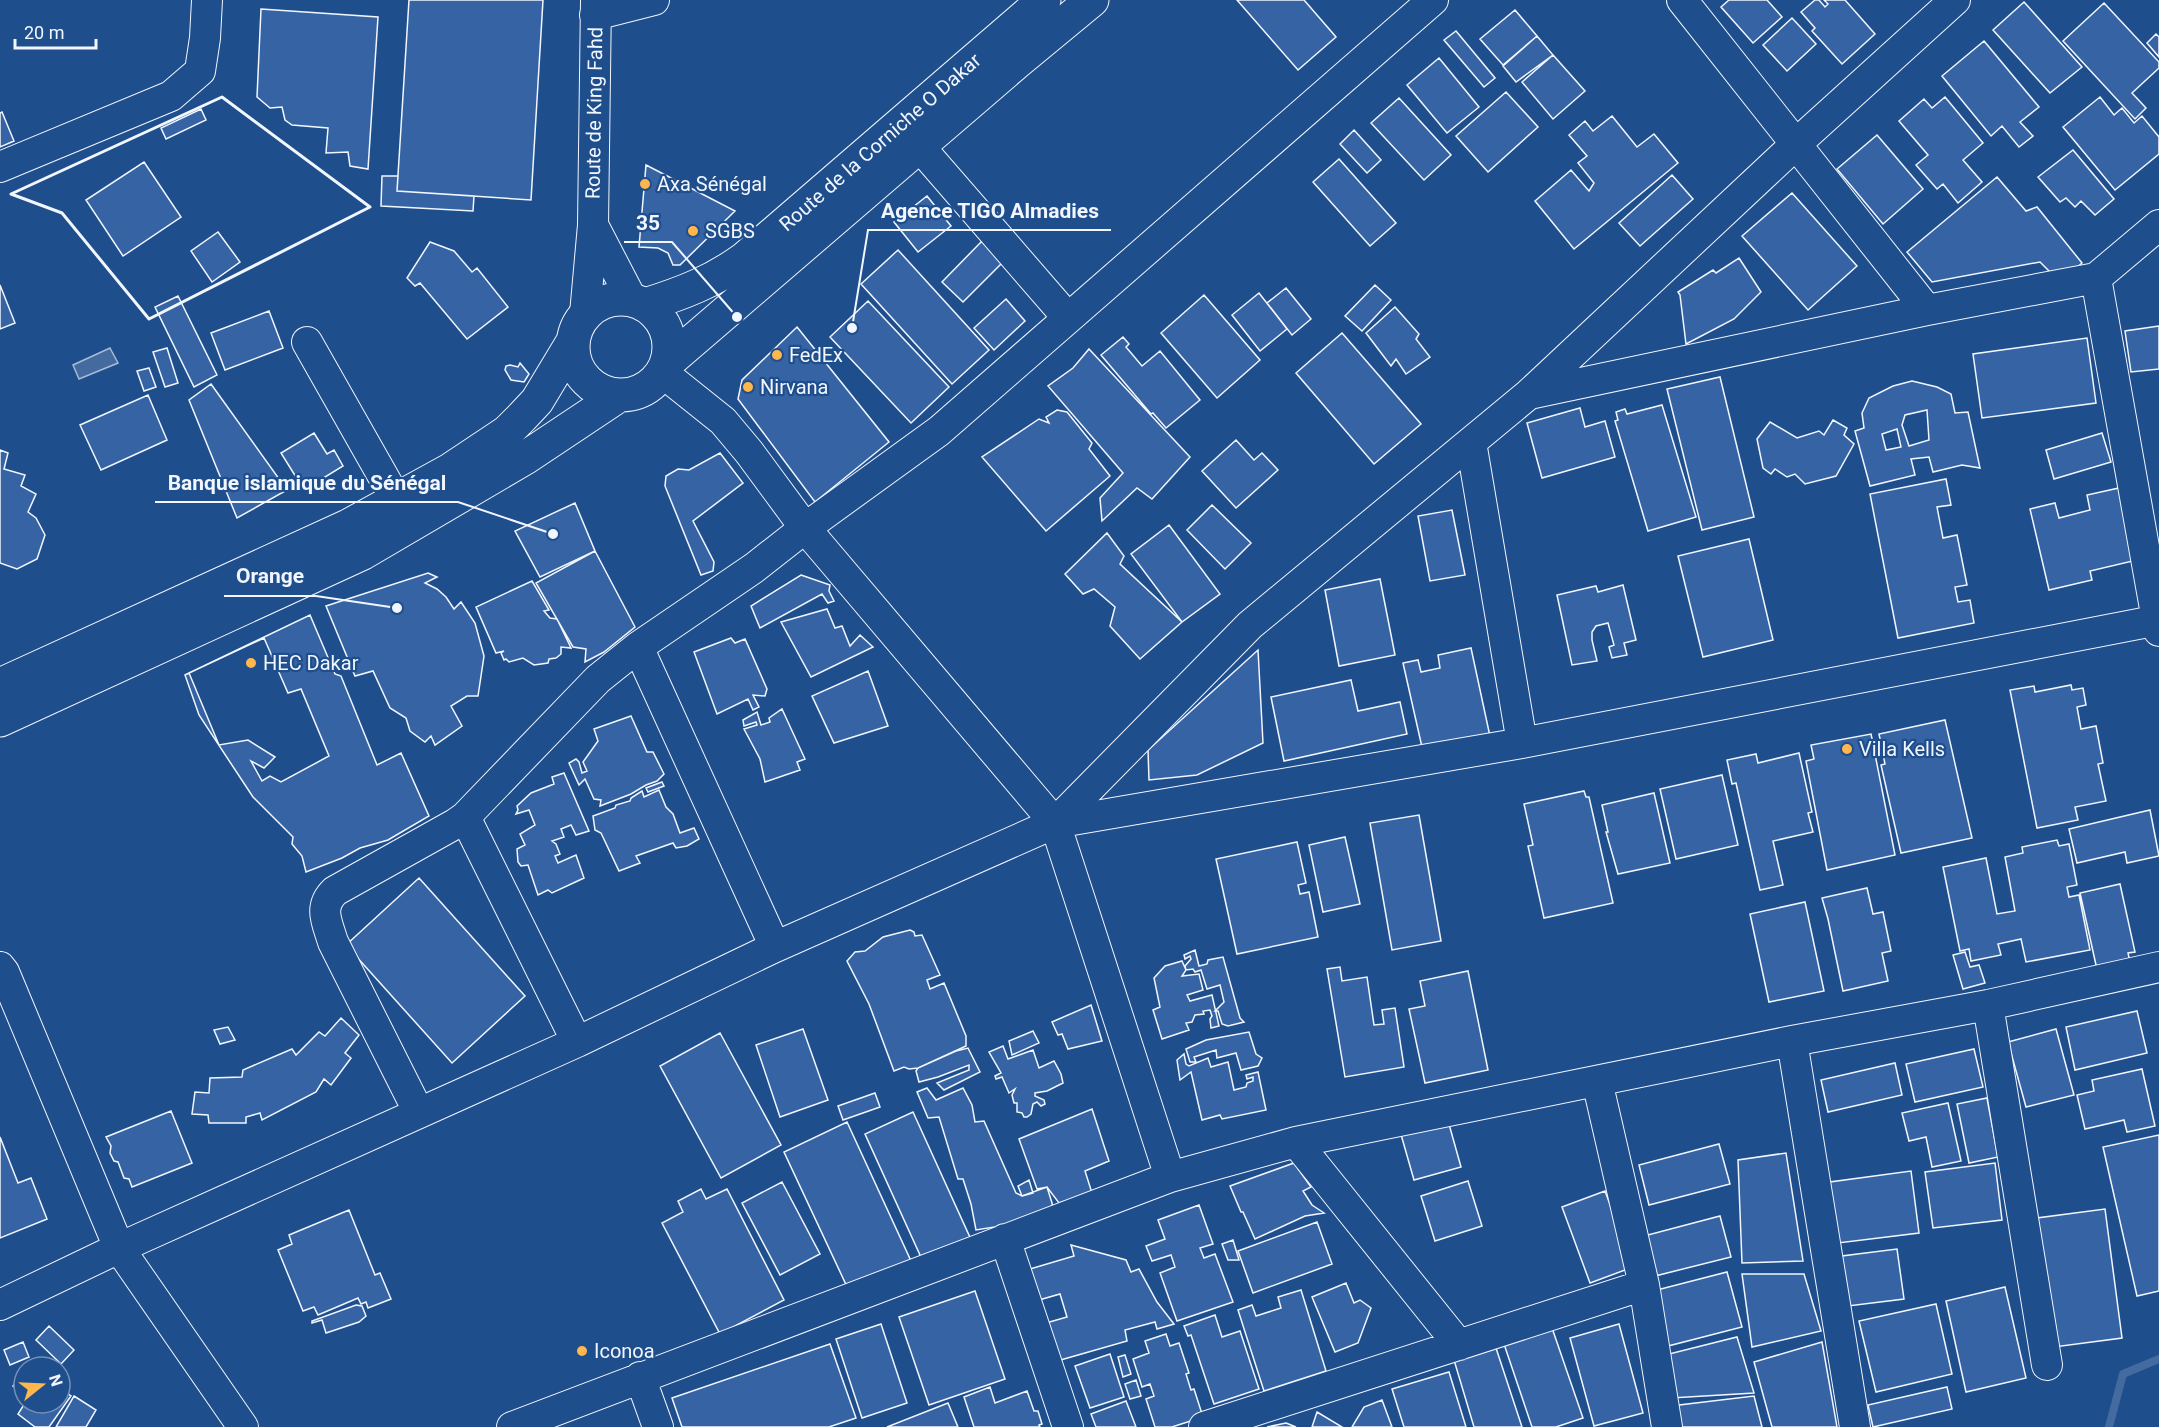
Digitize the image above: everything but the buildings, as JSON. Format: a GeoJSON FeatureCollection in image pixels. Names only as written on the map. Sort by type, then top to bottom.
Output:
{"type":"FeatureCollection","features":[{"type":"Feature","properties":{"kind":"highway","name":"Route de la Corniche O Dakar"},"geometry":{"type":"LineString","coordinates":[[638,303],[688,291],[719,276],[744,259],[1044,0]]}},
{"type":"Feature","properties":{"kind":"highway","name":"Route de la Corniche O Dakar"},"geometry":{"type":"LineString","coordinates":[[665,367],[919,146],[1092,0]]}},
{"type":"Feature","properties":{"kind":"highway"},"geometry":{"type":"LineString","coordinates":[[0,685],[348,526],[450,470],[507,432],[537,401],[579,329],[595,306],[619,299],[638,303],[654,312],[666,329],[670,351],[665,367],[654,383],[644,391],[618,396],[597,390],[581,375],[573,354],[579,329]]}},
{"type":"Feature","properties":{"kind":"highway"},"geometry":{"type":"LineString","coordinates":[[0,720],[363,553],[525,458],[618,396]]}},
{"type":"Feature","properties":{"kind":"street"},"geometry":{"type":"LineString","coordinates":[[0,167],[171,96],[200,71],[206,38],[207,0]]}},
{"type":"Feature","properties":{"kind":"street"},"geometry":{"type":"LineString","coordinates":[[596,7],[654,0]]}},
{"type":"Feature","properties":{"kind":"street"},"geometry":{"type":"LineString","coordinates":[[419,1113],[333,942],[325,907],[326,899],[335,891],[465,817],[598,679],[638,647],[754,568],[939,431],[1433,0]]}},
{"type":"Feature","properties":{"kind":"street"},"geometry":{"type":"LineString","coordinates":[[1682,0],[1927,310]]}},
{"type":"Feature","properties":{"kind":"street"},"geometry":{"type":"LineString","coordinates":[[1055,823],[1250,625],[1529,394],[1796,144],[1955,0]]}},
{"type":"Feature","properties":{"kind":"street","name":"Route de King Fahd"},"geometry":{"type":"LineString","coordinates":[[579,329],[593,225],[596,7]]}},
{"type":"Feature","properties":{"kind":"street"},"geometry":{"type":"LineString","coordinates":[[919,146],[1068,318]]}},
{"type":"Feature","properties":{"kind":"street","name":"Route de King Fahd"},"geometry":{"type":"LineString","coordinates":[[593,225],[638,303]]}},
{"type":"Feature","properties":{"kind":"street"},"geometry":{"type":"LineString","coordinates":[[1529,394],[1927,310],[2096,278],[2159,225]]}},
{"type":"Feature","properties":{"kind":"street"},"geometry":{"type":"LineString","coordinates":[[0,1305],[120,1248],[577,1042],[775,947],[1055,823],[1522,743],[2158,624],[2096,278]]}},
{"type":"Feature","properties":{"kind":"street"},"geometry":{"type":"LineString","coordinates":[[307,342],[396,499]]}},
{"type":"Feature","properties":{"kind":"street"},"geometry":{"type":"LineString","coordinates":[[665,367],[723,421],[805,528],[1055,823],[1170,1177]]}},
{"type":"Feature","properties":{"kind":"street"},"geometry":{"type":"LineString","coordinates":[[1471,442],[1522,743]]}},
{"type":"Feature","properties":{"kind":"street"},"geometry":{"type":"LineString","coordinates":[[638,647],[775,947]]}},
{"type":"Feature","properties":{"kind":"street"},"geometry":{"type":"LineString","coordinates":[[465,817],[577,1042]]}},
{"type":"Feature","properties":{"kind":"street"},"geometry":{"type":"LineString","coordinates":[[0,967],[120,1248],[243,1427]]}},
{"type":"Feature","properties":{"kind":"street"},"geometry":{"type":"LineString","coordinates":[[512,1427],[1170,1177],[1296,1142],[1791,1041],[1988,1005],[2159,967]]}},
{"type":"Feature","properties":{"kind":"street"},"geometry":{"type":"LineString","coordinates":[[1988,1005],[2047,1365]]}},
{"type":"Feature","properties":{"kind":"street"},"geometry":{"type":"LineString","coordinates":[[1791,1041],[1855,1427]]}},
{"type":"Feature","properties":{"kind":"street"},"geometry":{"type":"LineString","coordinates":[[1597,1081],[1644,1285],[1666,1427]]}},
{"type":"Feature","properties":{"kind":"street"},"geometry":{"type":"LineString","coordinates":[[1296,1142],[1459,1345]]}},
{"type":"Feature","properties":{"kind":"street"},"geometry":{"type":"LineString","coordinates":[[1005,1239],[1068,1427]]}},
{"type":"Feature","properties":{"kind":"street"},"geometry":{"type":"LineString","coordinates":[[1204,1427],[1644,1285]]}},
{"type":"Feature","properties":{"kind":"street"},"geometry":{"type":"LineString","coordinates":[[640,1377],[658,1427]]}},
{"type":"Feature","properties":{"kind":"water"},"geometry":{"type":"Polygon","coordinates":[[[110,348],[118,363],[79,379],[73,365],[110,348]]]}},
{"type":"Feature","properties":{"kind":"waterway"},"geometry":{"type":"LineString","coordinates":[[2109,1427],[2123,1374],[2159,1359]]}},
{"type":"Feature","properties":{"kind":"wall"},"geometry":{"type":"LineString","coordinates":[[222,97],[370,207],[149,319],[62,213],[11,194],[222,97]]}},
{"type":"Feature","properties":{"kind":"place","name":"Axa Sénégal"},"geometry":{"type":"Point","coordinates":[645,184]}},
{"type":"Feature","properties":{"kind":"place","name":"SGBS"},"geometry":{"type":"Point","coordinates":[693,231]}},
{"type":"Feature","properties":{"kind":"place","name":"35"},"geometry":{"type":"Point","coordinates":[737,317]}},
{"type":"Feature","properties":{"kind":"place","name":"Agence TIGO Almadies"},"geometry":{"type":"Point","coordinates":[852,328]}},
{"type":"Feature","properties":{"kind":"place","name":"FedEx"},"geometry":{"type":"Point","coordinates":[777,355]}},
{"type":"Feature","properties":{"kind":"place","name":"Nirvana"},"geometry":{"type":"Point","coordinates":[748,387]}},
{"type":"Feature","properties":{"kind":"place","name":"Banque islamique du Sénégal"},"geometry":{"type":"Point","coordinates":[553,534]}},
{"type":"Feature","properties":{"kind":"place","name":"Orange"},"geometry":{"type":"Point","coordinates":[397,608]}},
{"type":"Feature","properties":{"kind":"place","name":"HEC Dakar"},"geometry":{"type":"Point","coordinates":[251,663]}},
{"type":"Feature","properties":{"kind":"place","name":"Villa Kells"},"geometry":{"type":"Point","coordinates":[1847,749]}},
{"type":"Feature","properties":{"kind":"place","name":"Iconoa"},"geometry":{"type":"Point","coordinates":[582,1351]}}]}
